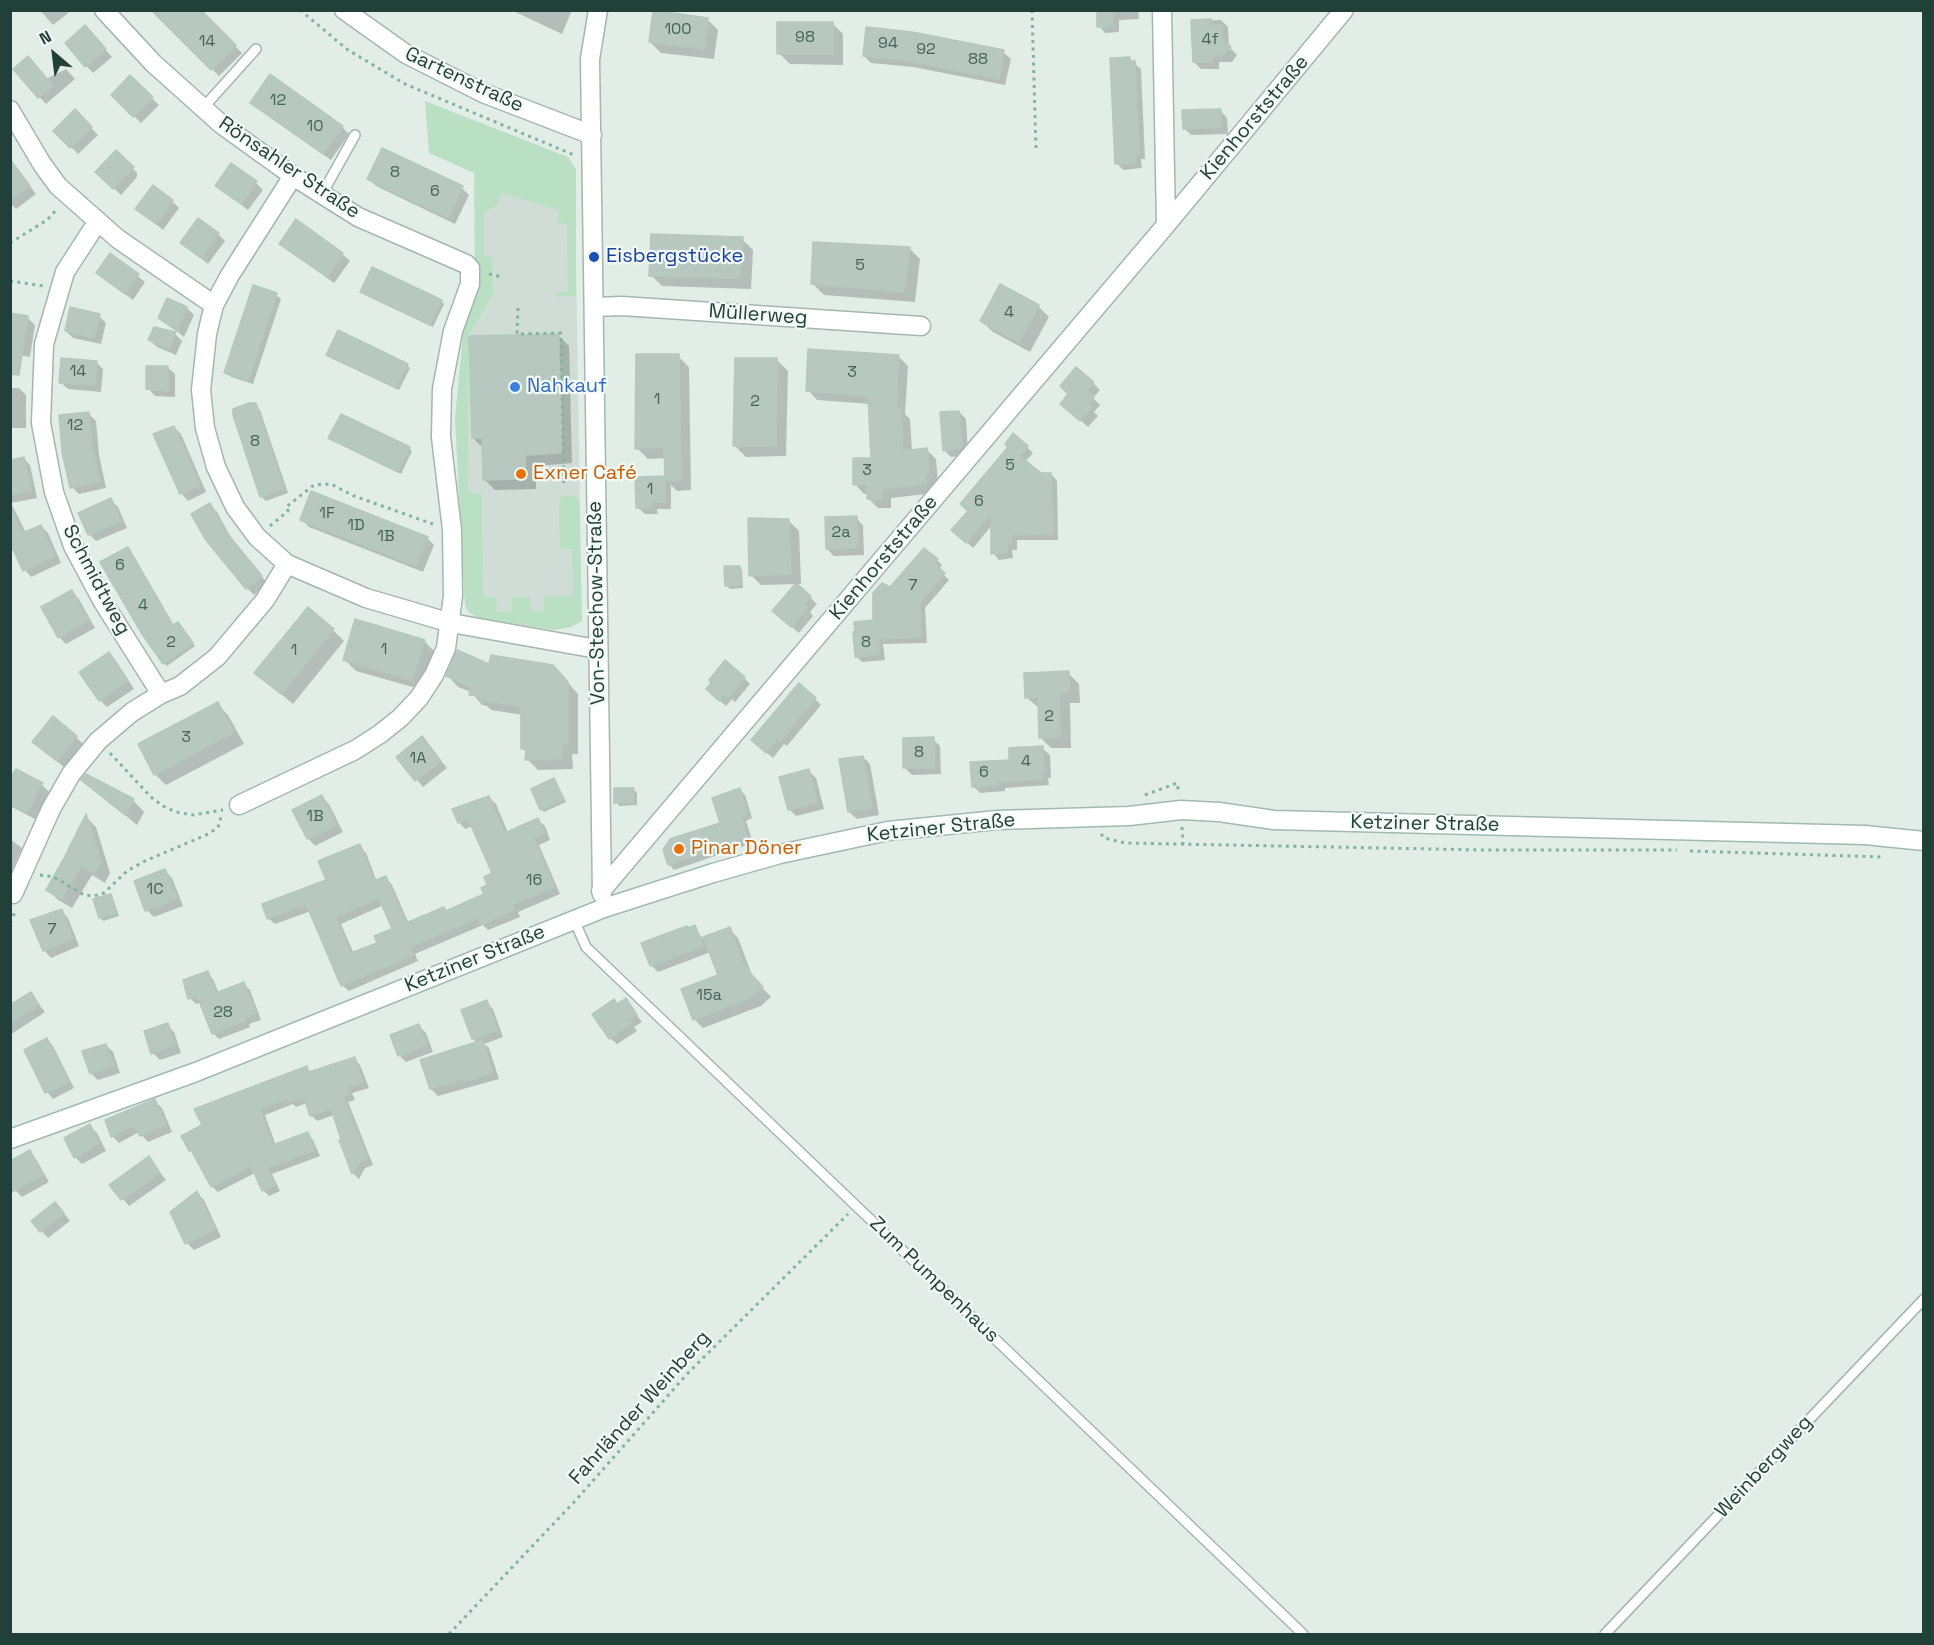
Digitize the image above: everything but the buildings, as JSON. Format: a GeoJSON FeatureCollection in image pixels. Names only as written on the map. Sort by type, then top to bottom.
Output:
{"type":"FeatureCollection","features":[{"type":"Feature","properties":{"kind":"street","name":"Rönsahler Straße"},"geometry":{"type":"LineString","coordinates":[[104,10],[153,63],[221,124],[293,176],[358,217],[470,268],[470,284],[453,331],[442,389],[441,437],[452,530],[453,596],[446,648],[434,675],[419,698],[400,718],[380,734],[355,750],[239,805]]}},
{"type":"Feature","properties":{"kind":"street","name":"Gartenstraße"},"geometry":{"type":"LineString","coordinates":[[344,10],[406,54],[483,93],[592,135]]}},
{"type":"Feature","properties":{"kind":"street","name":"Von-Stechow-Straße"},"geometry":{"type":"LineString","coordinates":[[598,10],[590,59],[597,650],[603,899]]}},
{"type":"Feature","properties":{"kind":"street"},"geometry":{"type":"LineString","coordinates":[[1162,10],[1166,225]]}},
{"type":"Feature","properties":{"kind":"street","name":"Kienhorststraße"},"geometry":{"type":"LineString","coordinates":[[603,899],[1344,10]]}},
{"type":"Feature","properties":{"kind":"street"},"geometry":{"type":"LineString","coordinates":[[10,110],[58,186],[118,239],[214,306]]}},
{"type":"Feature","properties":{"kind":"street"},"geometry":{"type":"LineString","coordinates":[[293,176],[230,274],[214,306],[207,334],[201,390],[205,428],[216,467],[235,507],[257,537],[287,564],[366,598],[451,623],[597,650]]}},
{"type":"Feature","properties":{"kind":"street","name":"Schmidtweg"},"geometry":{"type":"LineString","coordinates":[[98,221],[64,272],[44,344],[41,423],[54,492],[74,546],[103,602],[161,694]]}},
{"type":"Feature","properties":{"kind":"street","name":"Müllerweg"},"geometry":{"type":"LineString","coordinates":[[594,307],[622,306],[921,326]]}},
{"type":"Feature","properties":{"kind":"street"},"geometry":{"type":"LineString","coordinates":[[13,894],[51,809],[71,774],[98,741],[132,712],[161,694],[180,686],[217,657],[265,600],[287,564]]}},
{"type":"Feature","properties":{"kind":"street","name":"Ketziner Straße"},"geometry":{"type":"LineString","coordinates":[[10,1139],[196,1072],[574,920],[603,899],[769,857],[888,831],[997,820],[1094,817],[1181,810],[1219,812],[1274,820],[1864,835],[1923,841]]}},
{"type":"Feature","properties":{"kind":"lane"},"geometry":{"type":"LineString","coordinates":[[203,108],[256,49]]}},
{"type":"Feature","properties":{"kind":"lane"},"geometry":{"type":"LineString","coordinates":[[322,194],[356,135]]}},
{"type":"Feature","properties":{"kind":"lane","name":"Zum Pumpenhaus"},"geometry":{"type":"LineString","coordinates":[[574,920],[586,947],[1303,1635]]}},
{"type":"Feature","properties":{"kind":"lane","name":"Weinbergweg"},"geometry":{"type":"LineString","coordinates":[[1605,1635],[1923,1299]]}},
{"type":"Feature","properties":{"kind":"path"},"geometry":{"type":"LineString","coordinates":[[300,10],[348,50],[405,84],[593,163]]}},
{"type":"Feature","properties":{"kind":"path"},"geometry":{"type":"LineString","coordinates":[[1032,10],[1036,150]]}},
{"type":"Feature","properties":{"kind":"path"},"geometry":{"type":"LineString","coordinates":[[10,243],[47,220],[69,196]]}},
{"type":"Feature","properties":{"kind":"path"},"geometry":{"type":"LineString","coordinates":[[10,281],[60,288]]}},
{"type":"Feature","properties":{"kind":"path"},"geometry":{"type":"LineString","coordinates":[[518,308],[517,334],[561,333],[564,483]]}},
{"type":"Feature","properties":{"kind":"path"},"geometry":{"type":"LineString","coordinates":[[257,537],[288,511],[286,507],[314,485],[331,484],[354,496],[452,530]]}},
{"type":"Feature","properties":{"kind":"path"},"geometry":{"type":"LineString","coordinates":[[98,741],[128,770],[151,797],[163,806],[193,815],[221,811],[239,805]]}},
{"type":"Feature","properties":{"kind":"path"},"geometry":{"type":"LineString","coordinates":[[24,868],[43,876],[54,877],[84,895],[94,896],[104,893],[127,871],[145,861],[216,829],[222,818],[221,811]]}},
{"type":"Feature","properties":{"kind":"path"},"geometry":{"type":"LineString","coordinates":[[1094,817],[1095,827],[1104,838],[1125,843],[1472,850],[1679,850],[1890,857]]}},
{"type":"Feature","properties":{"kind":"path","name":"Fahrländer Weinberg"},"geometry":{"type":"LineString","coordinates":[[449,1635],[576,1500],[688,1373],[856,1205]]}},
{"type":"Feature","properties":{"kind":"shaded area"},"geometry":{"type":"Polygon","coordinates":[[[475,189],[575,204],[582,621],[571,627],[554,630],[476,617],[468,611],[465,605],[455,418],[482,267],[475,189]]]}},
{"type":"Feature","properties":{"kind":"green space"},"geometry":{"type":"Polygon","coordinates":[[[425,101],[568,157],[576,169],[576,296],[558,297],[556,292],[568,292],[567,224],[556,222],[559,210],[501,193],[497,205],[484,213],[484,256],[492,256],[493,295],[469,335],[468,493],[482,494],[483,597],[496,597],[497,612],[512,611],[512,597],[530,597],[531,611],[544,611],[544,597],[573,596],[572,549],[560,548],[559,502],[561,496],[576,496],[579,501],[582,621],[571,627],[554,630],[476,617],[468,611],[465,605],[455,418],[463,333],[475,274],[474,173],[429,153],[425,101]]]}},
{"type":"Feature","properties":{"kind":"place","name":"Eisbergstücke"},"geometry":{"type":"Point","coordinates":[594,257]}},
{"type":"Feature","properties":{"kind":"place","name":"Nahkauf"},"geometry":{"type":"Point","coordinates":[515,387]}},
{"type":"Feature","properties":{"kind":"place","name":"Exner Café"},"geometry":{"type":"Point","coordinates":[521,474]}},
{"type":"Feature","properties":{"kind":"place","name":"Pinar Döner"},"geometry":{"type":"Point","coordinates":[679,849]}}]}
